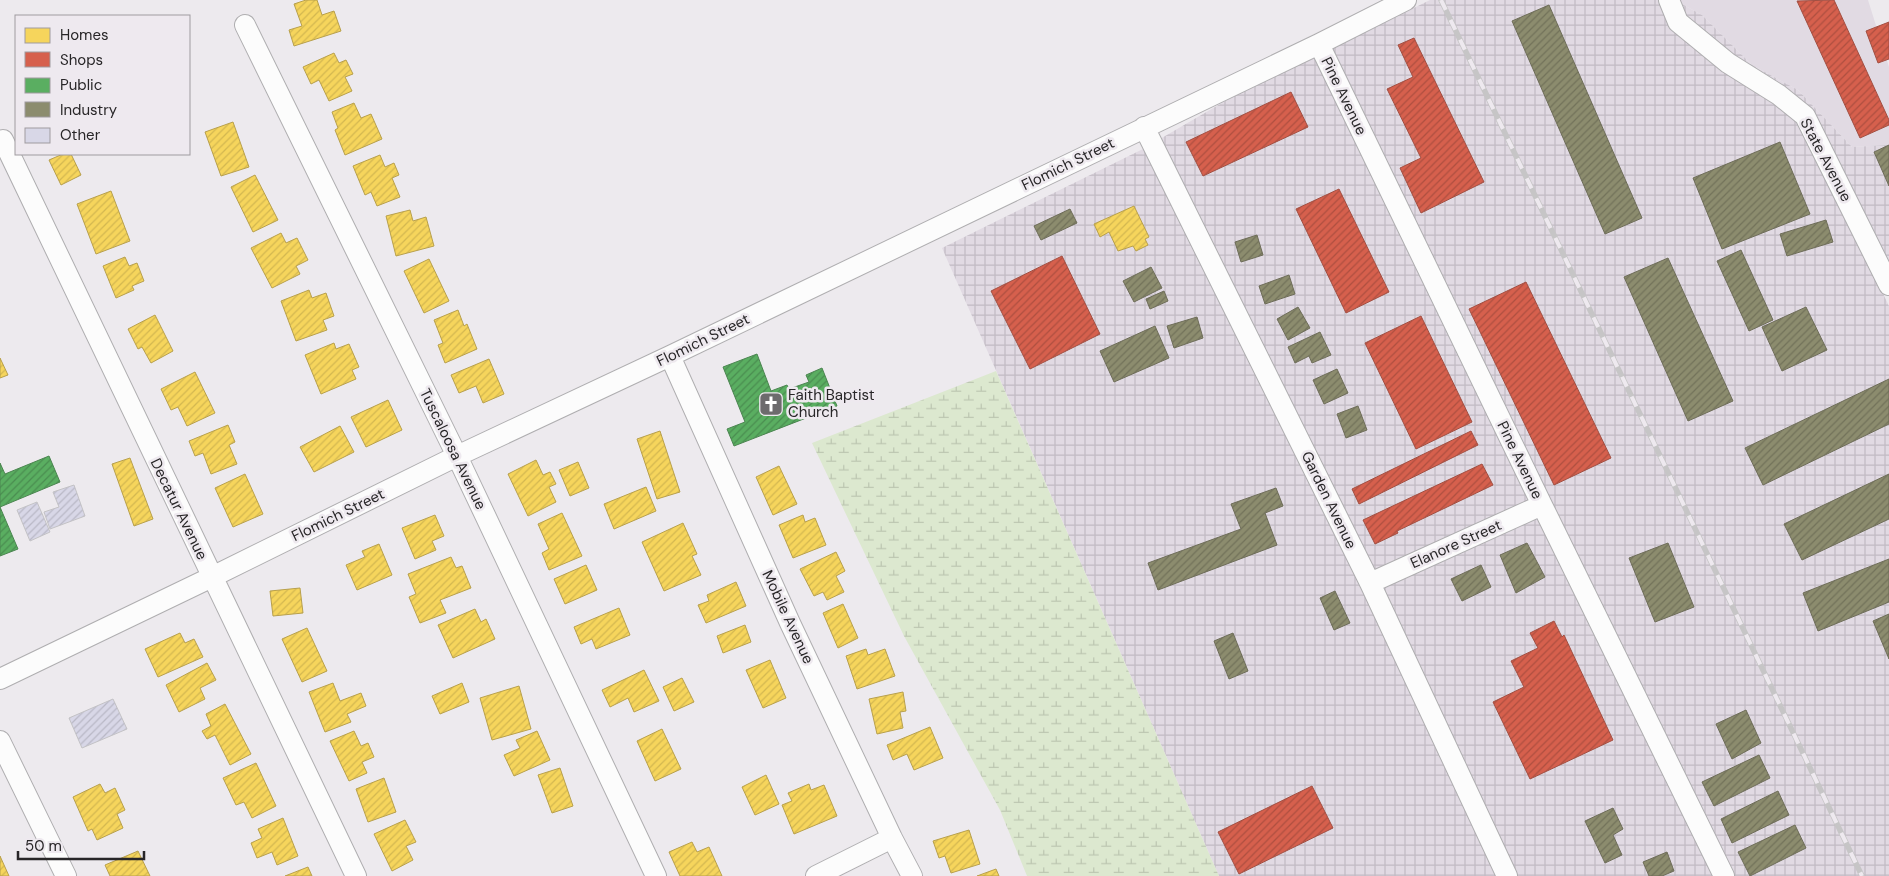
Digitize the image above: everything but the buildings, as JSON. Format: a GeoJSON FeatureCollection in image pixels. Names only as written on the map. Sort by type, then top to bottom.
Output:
{"type":"FeatureCollection","features":[{"type":"Feature","properties":{"kind":"street","name":"Flomich Street"},"geometry":{"type":"LineString","coordinates":[[0,680],[212,578],[457,456],[670,356],[1319,44],[1406,0]]}},
{"type":"Feature","properties":{"kind":"street","name":"State Avenue"},"geometry":{"type":"LineString","coordinates":[[1669,0],[1678,22],[1728,63],[1779,95],[1805,116],[1889,286]]}},
{"type":"Feature","properties":{"kind":"street","name":"Tuscaloosa Avenue"},"geometry":{"type":"LineString","coordinates":[[244,25],[457,456],[656,876]]}},
{"type":"Feature","properties":{"kind":"street","name":"Pine Avenue"},"geometry":{"type":"LineString","coordinates":[[1319,44],[1724,876]]}},
{"type":"Feature","properties":{"kind":"street","name":"Garden Avenue"},"geometry":{"type":"LineString","coordinates":[[1144,127],[1370,583],[1507,876]]}},
{"type":"Feature","properties":{"kind":"street","name":"Decatur Avenue"},"geometry":{"type":"LineString","coordinates":[[3,140],[356,876]]}},
{"type":"Feature","properties":{"kind":"street","name":"Mobile Avenue"},"geometry":{"type":"LineString","coordinates":[[670,356],[790,622],[892,838],[912,876]]}},
{"type":"Feature","properties":{"kind":"street","name":"Elanore Street"},"geometry":{"type":"LineString","coordinates":[[1370,583],[1542,505]]}},
{"type":"Feature","properties":{"kind":"street"},"geometry":{"type":"LineString","coordinates":[[0,741],[66,876]]}},
{"type":"Feature","properties":{"kind":"street"},"geometry":{"type":"LineString","coordinates":[[816,876],[892,838]]}},
{"type":"Feature","properties":{"kind":"shaded area"},"geometry":{"type":"Polygon","coordinates":[[[1430,0],[1660,0],[1774,103],[1799,123],[1889,306],[1889,876],[1734,876],[1331,49],[1430,0]]]}},
{"type":"Feature","properties":{"kind":"shaded area"},"geometry":{"type":"Polygon","coordinates":[[[1679,0],[1868,0],[1889,67],[1889,145],[1852,147],[1798,90],[1752,65],[1702,15],[1680,3],[1679,0]]]}},
{"type":"Feature","properties":{"kind":"shaded area"},"geometry":{"type":"Polygon","coordinates":[[[1680,3],[1702,15],[1752,65],[1798,90],[1852,147],[1889,145],[1889,265],[1813,111],[1732,54],[1685,15],[1680,3]]]}},
{"type":"Feature","properties":{"kind":"shaded area"},"geometry":{"type":"Polygon","coordinates":[[[1315,56],[1530,500],[1374,571],[1160,139],[1239,93],[1315,56]]]}},
{"type":"Feature","properties":{"kind":"shaded area"},"geometry":{"type":"Polygon","coordinates":[[[1145,148],[1363,587],[1497,876],[1219,876],[942,248],[1145,148]]]}},
{"type":"Feature","properties":{"kind":"shaded area"},"geometry":{"type":"Polygon","coordinates":[[[1538,518],[1714,876],[1516,876],[1382,588],[1538,518]]]}},
{"type":"Feature","properties":{"kind":"green space"},"geometry":{"type":"Polygon","coordinates":[[[996,371],[1219,876],[1027,876],[1000,810],[904,636],[812,443],[996,371]]]}},
{"type":"Feature","properties":{"kind":"railway"},"geometry":{"type":"LineString","coordinates":[[1441,0],[1862,876]]}},
{"type":"Feature","properties":{"kind":"place","name":"Faith Baptist Church"},"geometry":{"type":"Point","coordinates":[771,404]}}]}
